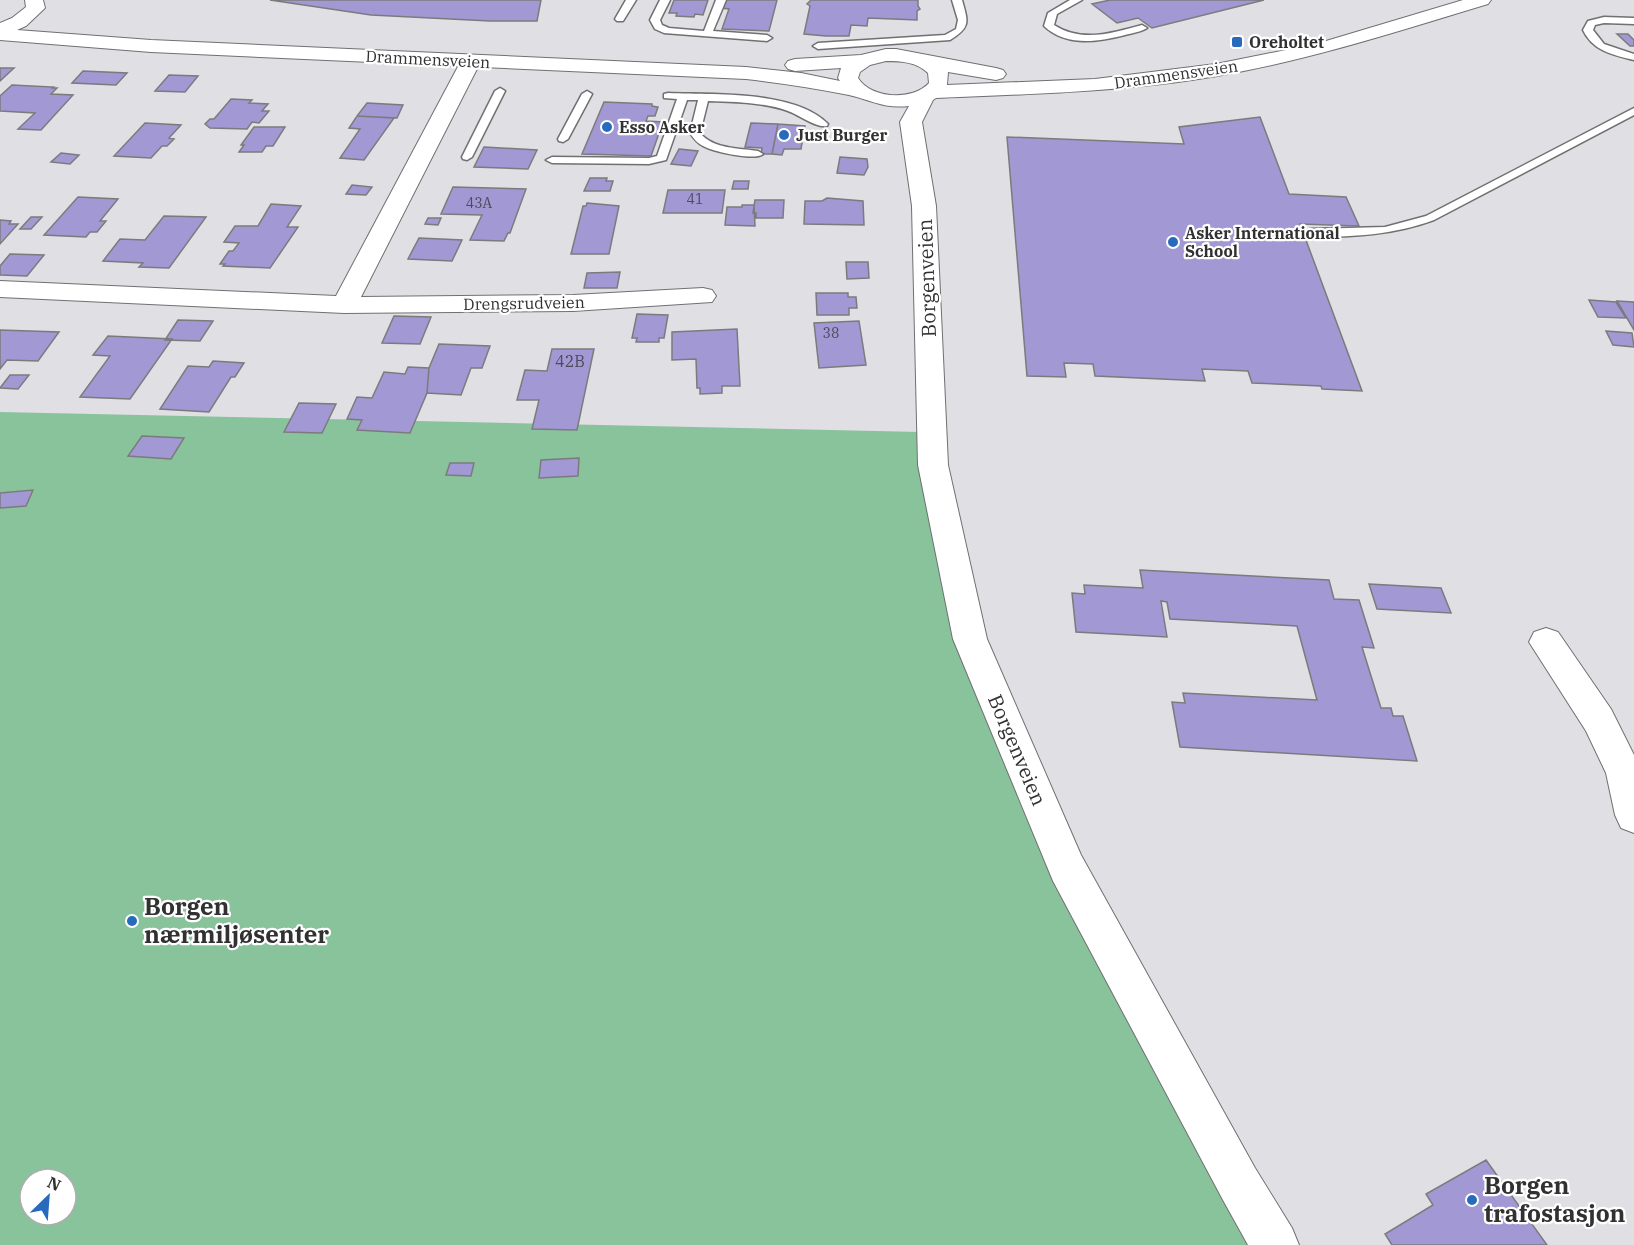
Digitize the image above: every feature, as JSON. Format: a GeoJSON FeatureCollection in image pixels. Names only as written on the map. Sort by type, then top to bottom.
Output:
{"type":"FeatureCollection","features":[{"type":"Feature","properties":{"kind":"main road","name":"Drammensveien"},"geometry":{"type":"LineString","coordinates":[[32,7],[66,29],[123,38],[778,65],[860,62],[879,56],[902,55],[929,63],[988,74],[1028,76],[1075,74],[1228,54],[1315,36],[1433,0]]}},
{"type":"Feature","properties":{"kind":"main road","name":"Drammensveien"},"geometry":{"type":"LineString","coordinates":[[0,32],[119,44],[746,73],[801,78],[896,102],[929,94],[1061,88],[1156,79],[1216,70],[1329,47],[1482,0]]}},
{"type":"Feature","properties":{"kind":"main road"},"geometry":{"type":"LineString","coordinates":[[0,32],[32,7]]}},
{"type":"Feature","properties":{"kind":"main road"},"geometry":{"type":"LineString","coordinates":[[344,305],[471,61]]}},
{"type":"Feature","properties":{"kind":"main road"},"geometry":{"type":"LineString","coordinates":[[860,62],[851,68],[847,76],[849,83],[861,93]]}},
{"type":"Feature","properties":{"kind":"main road"},"geometry":{"type":"LineString","coordinates":[[929,63],[937,70],[941,78],[940,85],[929,94]]}},
{"type":"Feature","properties":{"kind":"main road","name":"Borgenveien"},"geometry":{"type":"LineString","coordinates":[[861,93],[888,127],[924,206]]}},
{"type":"Feature","properties":{"kind":"main road","name":"Borgenveien"},"geometry":{"type":"LineString","coordinates":[[929,94],[911,122],[924,206],[933,465],[970,639],[1067,868],[1239,1184],[1275,1245]]}},
{"type":"Feature","properties":{"kind":"main road","name":"Drengsrudveien"},"geometry":{"type":"LineString","coordinates":[[0,289],[344,305],[573,303],[704,296]]}},
{"type":"Feature","properties":{"kind":"main road"},"geometry":{"type":"LineString","coordinates":[[1546,642],[1599,720],[1624,774],[1634,815]]}},
{"type":"Feature","properties":{"kind":"lane"},"geometry":{"type":"LineString","coordinates":[[620,19],[631,0]]}},
{"type":"Feature","properties":{"kind":"lane"},"geometry":{"type":"LineString","coordinates":[[664,0],[656,20],[658,27],[681,34],[767,38]]}},
{"type":"Feature","properties":{"kind":"lane"},"geometry":{"type":"LineString","coordinates":[[707,35],[721,0]]}},
{"type":"Feature","properties":{"kind":"lane"},"geometry":{"type":"LineString","coordinates":[[818,46],[947,38],[960,30],[963,20],[957,0]]}},
{"type":"Feature","properties":{"kind":"lane"},"geometry":{"type":"LineString","coordinates":[[1077,0],[1053,13],[1049,26],[1065,35],[1088,39],[1142,28]]}},
{"type":"Feature","properties":{"kind":"lane"},"geometry":{"type":"LineString","coordinates":[[1634,21],[1604,20],[1591,23],[1587,30],[1590,37],[1607,50],[1634,57]]}},
{"type":"Feature","properties":{"kind":"lane"},"geometry":{"type":"LineString","coordinates":[[467,157],[500,91]]}},
{"type":"Feature","properties":{"kind":"lane"},"geometry":{"type":"LineString","coordinates":[[563,139],[587,94]]}},
{"type":"Feature","properties":{"kind":"lane"},"geometry":{"type":"LineString","coordinates":[[668,96],[786,107],[804,112],[823,124]]}},
{"type":"Feature","properties":{"kind":"lane"},"geometry":{"type":"LineString","coordinates":[[552,160],[649,161],[662,158],[683,97]]}},
{"type":"Feature","properties":{"kind":"lane"},"geometry":{"type":"LineString","coordinates":[[704,98],[695,133],[697,138],[722,148],[758,154]]}},
{"type":"Feature","properties":{"kind":"lane"},"geometry":{"type":"LineString","coordinates":[[1310,233],[1378,233],[1412,225],[1430,218],[1634,111]]}},
{"type":"Feature","properties":{"kind":"green space"},"geometry":{"type":"Polygon","coordinates":[[[0,412],[921,432],[965,641],[1259,1245],[0,1245],[0,412]]]}},
{"type":"Feature","properties":{"kind":"building"},"geometry":{"type":"Polygon","coordinates":[[[270,0],[541,0],[537,21],[490,21],[371,15],[270,0]]]}},
{"type":"Feature","properties":{"kind":"building"},"geometry":{"type":"Polygon","coordinates":[[[674,0],[708,0],[703,15],[695,14],[694,17],[676,16],[677,13],[669,13],[674,0]]]}},
{"type":"Feature","properties":{"kind":"building"},"geometry":{"type":"Polygon","coordinates":[[[723,0],[777,0],[769,31],[722,29],[729,9],[720,8],[723,0]]]}},
{"type":"Feature","properties":{"kind":"building"},"geometry":{"type":"Polygon","coordinates":[[[811,0],[918,0],[920,9],[917,11],[917,20],[868,18],[867,26],[851,25],[849,36],[804,34],[810,6],[807,4],[811,0]]]}},
{"type":"Feature","properties":{"kind":"building"},"geometry":{"type":"Polygon","coordinates":[[[1110,0],[1264,0],[1152,28],[1138,18],[1117,23],[1092,4],[1110,0]]]}},
{"type":"Feature","properties":{"kind":"building"},"geometry":{"type":"Polygon","coordinates":[[[1617,34],[1628,34],[1634,40],[1634,46],[1630,46],[1617,34]]]}},
{"type":"Feature","properties":{"kind":"building"},"geometry":{"type":"Polygon","coordinates":[[[0,68],[14,68],[0,81],[0,68]]]}},
{"type":"Feature","properties":{"kind":"building"},"geometry":{"type":"Polygon","coordinates":[[[83,71],[127,73],[116,85],[72,83],[83,71]]]}},
{"type":"Feature","properties":{"kind":"building"},"geometry":{"type":"Polygon","coordinates":[[[169,75],[198,76],[185,92],[155,91],[169,75]]]}},
{"type":"Feature","properties":{"kind":"building"},"geometry":{"type":"Polygon","coordinates":[[[12,85],[53,87],[51,88],[57,88],[51,94],[73,95],[41,130],[18,129],[35,113],[0,111],[0,96],[12,85]]]}},
{"type":"Feature","properties":{"kind":"building"},"geometry":{"type":"Polygon","coordinates":[[[231,99],[252,100],[249,103],[268,104],[262,111],[269,111],[259,123],[252,122],[247,129],[210,128],[205,124],[210,119],[214,119],[231,99]]]}},
{"type":"Feature","properties":{"kind":"building"},"geometry":{"type":"Polygon","coordinates":[[[604,102],[652,104],[658,107],[655,116],[648,116],[646,121],[663,122],[651,156],[582,154],[604,102]]]}},
{"type":"Feature","properties":{"kind":"building"},"geometry":{"type":"Polygon","coordinates":[[[367,103],[403,105],[397,118],[357,116],[367,103]]]}},
{"type":"Feature","properties":{"kind":"building"},"geometry":{"type":"Polygon","coordinates":[[[357,116],[394,118],[364,160],[340,158],[360,129],[349,128],[357,116]]]}},
{"type":"Feature","properties":{"kind":"building"},"geometry":{"type":"Polygon","coordinates":[[[1260,117],[1289,194],[1346,197],[1359,226],[1300,224],[1362,391],[1322,389],[1321,386],[1252,383],[1248,371],[1202,369],[1205,381],[1095,376],[1093,364],[1064,363],[1066,377],[1027,376],[1007,137],[1184,144],[1179,127],[1260,117]]]}},
{"type":"Feature","properties":{"kind":"building"},"geometry":{"type":"Polygon","coordinates":[[[145,123],[181,125],[169,138],[174,139],[167,146],[162,146],[151,158],[114,156],[145,123]]]}},
{"type":"Feature","properties":{"kind":"building"},"geometry":{"type":"Polygon","coordinates":[[[751,123],[778,124],[772,154],[761,154],[762,148],[745,147],[751,123]]]}},
{"type":"Feature","properties":{"kind":"building"},"geometry":{"type":"Polygon","coordinates":[[[778,124],[805,126],[801,149],[784,149],[782,155],[772,154],[778,124]]]}},
{"type":"Feature","properties":{"kind":"building"},"geometry":{"type":"Polygon","coordinates":[[[254,127],[285,127],[273,146],[266,146],[262,152],[239,152],[244,145],[241,145],[254,127]]]}},
{"type":"Feature","properties":{"kind":"building"},"geometry":{"type":"Polygon","coordinates":[[[484,147],[537,150],[528,169],[474,167],[484,147]]]}},
{"type":"Feature","properties":{"kind":"building"},"geometry":{"type":"Polygon","coordinates":[[[679,149],[698,151],[691,166],[671,164],[679,149]]]}},
{"type":"Feature","properties":{"kind":"building"},"geometry":{"type":"Polygon","coordinates":[[[61,153],[79,155],[70,164],[51,162],[61,153]]]}},
{"type":"Feature","properties":{"kind":"building"},"geometry":{"type":"Polygon","coordinates":[[[840,157],[867,159],[868,167],[864,175],[837,173],[840,157]]]}},
{"type":"Feature","properties":{"kind":"building"},"geometry":{"type":"Polygon","coordinates":[[[590,178],[607,178],[606,181],[613,181],[610,191],[584,191],[590,178]]]}},
{"type":"Feature","properties":{"kind":"building"},"geometry":{"type":"Polygon","coordinates":[[[734,181],[749,181],[748,189],[732,189],[734,181]]]}},
{"type":"Feature","properties":{"kind":"building"},"geometry":{"type":"Polygon","coordinates":[[[352,185],[372,187],[366,195],[346,194],[352,185]]]}},
{"type":"Feature","properties":{"kind":"building"},"geometry":{"type":"Polygon","coordinates":[[[453,187],[526,189],[510,233],[504,241],[470,240],[482,215],[441,214],[453,187]]]}},
{"type":"Feature","properties":{"kind":"building"},"geometry":{"type":"Polygon","coordinates":[[[668,190],[725,190],[722,213],[663,213],[668,190]]]}},
{"type":"Feature","properties":{"kind":"building"},"geometry":{"type":"Polygon","coordinates":[[[78,197],[118,199],[100,221],[106,221],[97,232],[90,232],[86,237],[44,235],[78,197]]]}},
{"type":"Feature","properties":{"kind":"building"},"geometry":{"type":"Polygon","coordinates":[[[827,198],[863,201],[864,225],[804,224],[805,201],[822,201],[827,198]]]}},
{"type":"Feature","properties":{"kind":"building"},"geometry":{"type":"Polygon","coordinates":[[[755,200],[784,200],[783,218],[756,218],[756,213],[753,213],[755,200]]]}},
{"type":"Feature","properties":{"kind":"building"},"geometry":{"type":"Polygon","coordinates":[[[587,203],[619,206],[609,254],[571,254],[583,206],[587,203]]]}},
{"type":"Feature","properties":{"kind":"building"},"geometry":{"type":"Polygon","coordinates":[[[271,204],[301,206],[287,227],[298,227],[270,268],[220,264],[229,251],[233,251],[239,243],[224,242],[235,226],[258,226],[271,204]]]}},
{"type":"Feature","properties":{"kind":"building"},"geometry":{"type":"Polygon","coordinates":[[[742,205],[754,205],[755,226],[725,225],[727,207],[742,207],[742,205]]]}},
{"type":"Feature","properties":{"kind":"building"},"geometry":{"type":"Polygon","coordinates":[[[164,216],[206,217],[169,268],[139,267],[143,263],[103,261],[120,239],[145,240],[164,216]]]}},
{"type":"Feature","properties":{"kind":"building"},"geometry":{"type":"Polygon","coordinates":[[[31,217],[42,217],[31,229],[20,229],[31,217]]]}},
{"type":"Feature","properties":{"kind":"building"},"geometry":{"type":"Polygon","coordinates":[[[428,218],[441,218],[438,225],[425,224],[428,218]]]}},
{"type":"Feature","properties":{"kind":"building"},"geometry":{"type":"Polygon","coordinates":[[[0,220],[11,221],[9,224],[18,224],[0,244],[0,220]]]}},
{"type":"Feature","properties":{"kind":"building"},"geometry":{"type":"Polygon","coordinates":[[[419,238],[462,240],[452,261],[408,259],[419,238]]]}},
{"type":"Feature","properties":{"kind":"building"},"geometry":{"type":"Polygon","coordinates":[[[10,254],[44,255],[27,276],[0,275],[0,266],[10,254]]]}},
{"type":"Feature","properties":{"kind":"building"},"geometry":{"type":"Polygon","coordinates":[[[846,262],[868,262],[869,278],[847,279],[846,262]]]}},
{"type":"Feature","properties":{"kind":"building"},"geometry":{"type":"Polygon","coordinates":[[[620,272],[617,288],[584,288],[587,273],[620,272]]]}},
{"type":"Feature","properties":{"kind":"building"},"geometry":{"type":"Polygon","coordinates":[[[816,293],[848,293],[848,297],[856,297],[857,308],[849,308],[849,315],[817,315],[816,293]]]}},
{"type":"Feature","properties":{"kind":"building"},"geometry":{"type":"Polygon","coordinates":[[[1589,300],[1616,302],[1626,318],[1598,317],[1589,300]]]}},
{"type":"Feature","properties":{"kind":"building"},"geometry":{"type":"Polygon","coordinates":[[[1617,301],[1634,302],[1634,330],[1617,301]]]}},
{"type":"Feature","properties":{"kind":"building"},"geometry":{"type":"Polygon","coordinates":[[[637,314],[668,315],[664,338],[659,338],[659,342],[636,342],[637,338],[632,338],[637,314]]]}},
{"type":"Feature","properties":{"kind":"building"},"geometry":{"type":"Polygon","coordinates":[[[394,316],[431,317],[420,344],[382,343],[394,316]]]}},
{"type":"Feature","properties":{"kind":"building"},"geometry":{"type":"Polygon","coordinates":[[[178,320],[213,321],[200,341],[165,340],[178,320]]]}},
{"type":"Feature","properties":{"kind":"building"},"geometry":{"type":"Polygon","coordinates":[[[859,321],[866,365],[819,368],[814,323],[859,321]]]}},
{"type":"Feature","properties":{"kind":"building"},"geometry":{"type":"Polygon","coordinates":[[[737,329],[740,386],[722,386],[722,393],[700,394],[700,388],[697,388],[696,359],[672,360],[672,332],[737,329]]]}},
{"type":"Feature","properties":{"kind":"building"},"geometry":{"type":"Polygon","coordinates":[[[0,330],[59,332],[38,361],[7,360],[0,369],[0,330]]]}},
{"type":"Feature","properties":{"kind":"building"},"geometry":{"type":"Polygon","coordinates":[[[1606,331],[1632,333],[1634,347],[1613,345],[1606,331]]]}},
{"type":"Feature","properties":{"kind":"building"},"geometry":{"type":"Polygon","coordinates":[[[108,336],[172,339],[130,399],[80,397],[110,356],[93,355],[108,336]]]}},
{"type":"Feature","properties":{"kind":"building"},"geometry":{"type":"Polygon","coordinates":[[[439,344],[490,346],[482,368],[471,368],[461,395],[427,393],[429,368],[439,344]]]}},
{"type":"Feature","properties":{"kind":"building"},"geometry":{"type":"Polygon","coordinates":[[[552,349],[594,349],[577,430],[532,429],[539,400],[517,400],[525,370],[547,371],[552,349]]]}},
{"type":"Feature","properties":{"kind":"building"},"geometry":{"type":"Polygon","coordinates":[[[213,361],[244,363],[235,377],[231,377],[209,412],[160,409],[188,366],[209,367],[213,361]]]}},
{"type":"Feature","properties":{"kind":"building"},"geometry":{"type":"Polygon","coordinates":[[[408,367],[429,368],[427,393],[410,433],[357,430],[362,420],[347,419],[357,397],[372,398],[384,372],[405,374],[408,367]]]}},
{"type":"Feature","properties":{"kind":"building"},"geometry":{"type":"Polygon","coordinates":[[[10,375],[29,375],[18,389],[0,388],[10,375]]]}},
{"type":"Feature","properties":{"kind":"building"},"geometry":{"type":"Polygon","coordinates":[[[299,403],[336,404],[322,433],[284,432],[299,403]]]}},
{"type":"Feature","properties":{"kind":"building"},"geometry":{"type":"Polygon","coordinates":[[[142,436],[184,438],[171,459],[128,456],[142,436]]]}},
{"type":"Feature","properties":{"kind":"building"},"geometry":{"type":"Polygon","coordinates":[[[579,458],[578,476],[539,478],[541,460],[579,458]]]}},
{"type":"Feature","properties":{"kind":"building"},"geometry":{"type":"Polygon","coordinates":[[[450,463],[474,463],[471,476],[446,475],[450,463]]]}},
{"type":"Feature","properties":{"kind":"building"},"geometry":{"type":"Polygon","coordinates":[[[33,490],[26,506],[0,508],[0,493],[33,490]]]}},
{"type":"Feature","properties":{"kind":"building"},"geometry":{"type":"Polygon","coordinates":[[[1140,570],[1329,580],[1334,599],[1359,600],[1374,648],[1362,647],[1381,708],[1391,708],[1393,716],[1403,716],[1417,761],[1180,747],[1172,702],[1185,703],[1183,693],[1317,700],[1297,626],[1170,619],[1167,602],[1161,601],[1167,637],[1076,632],[1072,593],[1085,594],[1084,585],[1143,588],[1140,570]]]}},
{"type":"Feature","properties":{"kind":"building"},"geometry":{"type":"Polygon","coordinates":[[[1369,584],[1441,588],[1451,613],[1377,609],[1369,584]]]}},
{"type":"Feature","properties":{"kind":"building","name":"Borgen trafostasjon"},"geometry":{"type":"Polygon","coordinates":[[[1486,1160],[1547,1245],[1392,1245],[1385,1234],[1433,1205],[1426,1194],[1486,1160]]]}},
{"type":"Feature","properties":{"kind":"place","name":"Oreholtet"},"geometry":{"type":"Point","coordinates":[1237,42]}},
{"type":"Feature","properties":{"kind":"place","name":"Esso Asker"},"geometry":{"type":"Point","coordinates":[607,127]}},
{"type":"Feature","properties":{"kind":"place","name":"Just Burger"},"geometry":{"type":"Point","coordinates":[784,135]}},
{"type":"Feature","properties":{"kind":"place","name":"Asker International School"},"geometry":{"type":"Point","coordinates":[1173,242]}},
{"type":"Feature","properties":{"kind":"place","name":"Borgen nærmiljøsenter"},"geometry":{"type":"Point","coordinates":[132,921]}},
{"type":"Feature","properties":{"kind":"place","name":"Borgen trafostasjon"},"geometry":{"type":"Point","coordinates":[1472,1200]}}]}
